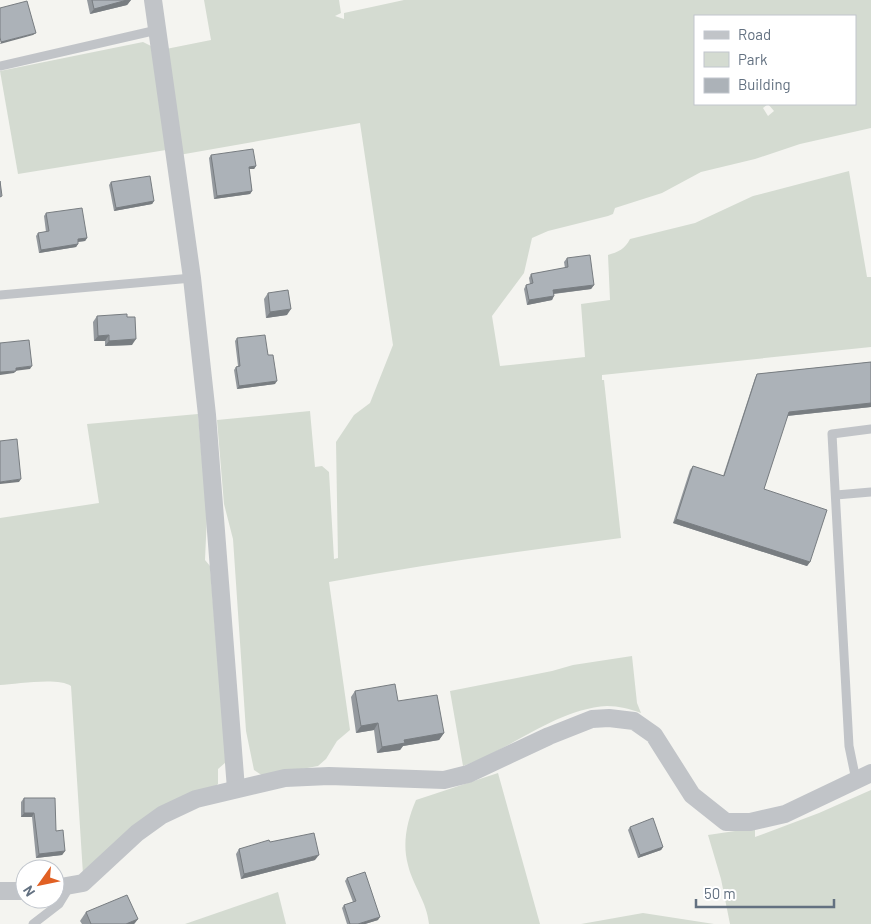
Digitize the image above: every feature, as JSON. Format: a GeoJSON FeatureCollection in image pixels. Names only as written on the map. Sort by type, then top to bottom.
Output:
{"type":"FeatureCollection","features":[{"type":"Feature","properties":{"kind":"street"},"geometry":{"type":"LineString","coordinates":[[153,0],[192,278],[206,415],[236,789]]}},
{"type":"Feature","properties":{"kind":"street"},"geometry":{"type":"LineString","coordinates":[[65,886],[83,883],[137,833],[162,815],[196,799],[285,778],[330,776],[444,780],[468,774],[570,726],[592,719],[610,718],[634,721],[654,735],[692,795],[726,822],[750,822],[785,814],[863,777]]}},
{"type":"Feature","properties":{"kind":"street"},"geometry":{"type":"LineString","coordinates":[[0,891],[15,891]]}},
{"type":"Feature","properties":{"kind":"lane"},"geometry":{"type":"LineString","coordinates":[[0,66],[157,30]]}},
{"type":"Feature","properties":{"kind":"lane"},"geometry":{"type":"LineString","coordinates":[[0,295],[192,278]]}},
{"type":"Feature","properties":{"kind":"lane"},"geometry":{"type":"LineString","coordinates":[[863,777],[849,746],[832,434],[871,429]]}},
{"type":"Feature","properties":{"kind":"lane"},"geometry":{"type":"LineString","coordinates":[[836,495],[871,492]]}},
{"type":"Feature","properties":{"kind":"lane"},"geometry":{"type":"LineString","coordinates":[[33,924],[52,909]]}},
{"type":"Feature","properties":{"kind":"green space"},"geometry":{"type":"Polygon","coordinates":[[[204,0],[339,0],[341,13],[335,16],[344,19],[344,13],[404,0],[871,0],[871,128],[800,144],[755,159],[701,172],[662,193],[615,208],[613,214],[608,216],[548,231],[532,238],[524,273],[492,316],[500,366],[585,357],[581,304],[610,300],[608,255],[621,250],[630,239],[695,223],[753,196],[849,171],[867,277],[871,277],[871,347],[602,375],[621,538],[365,575],[329,582],[350,730],[337,741],[326,759],[318,766],[263,776],[254,770],[246,731],[233,539],[224,504],[217,420],[310,411],[315,467],[322,466],[329,472],[334,559],[338,558],[336,442],[354,415],[370,403],[393,345],[360,123],[179,155],[166,49],[211,40],[204,0]]]}},
{"type":"Feature","properties":{"kind":"green space"},"geometry":{"type":"Polygon","coordinates":[[[143,42],[151,46],[166,150],[18,174],[0,71],[143,42]]]}},
{"type":"Feature","properties":{"kind":"green space"},"geometry":{"type":"Polygon","coordinates":[[[198,414],[207,515],[205,560],[210,566],[226,762],[218,769],[218,784],[212,789],[83,874],[71,686],[65,683],[47,681],[0,685],[0,518],[99,503],[87,424],[198,414]]]}},
{"type":"Feature","properties":{"kind":"green space"},"geometry":{"type":"Polygon","coordinates":[[[632,656],[637,703],[641,713],[607,706],[569,714],[481,759],[463,766],[450,691],[552,671],[573,665],[632,656]]]}},
{"type":"Feature","properties":{"kind":"green space"},"geometry":{"type":"Polygon","coordinates":[[[498,773],[540,924],[429,924],[426,908],[410,873],[405,849],[406,832],[416,800],[498,773]]]}},
{"type":"Feature","properties":{"kind":"green space"},"geometry":{"type":"Polygon","coordinates":[[[871,790],[871,924],[730,924],[721,879],[708,835],[755,828],[755,837],[819,813],[871,790]]]}},
{"type":"Feature","properties":{"kind":"green space"},"geometry":{"type":"Polygon","coordinates":[[[278,892],[286,924],[185,924],[278,892]]]}},
{"type":"Feature","properties":{"kind":"green space"},"geometry":{"type":"Polygon","coordinates":[[[643,913],[714,924],[581,924],[643,913]]]}},
{"type":"Feature","properties":{"kind":"building"},"geometry":{"type":"Polygon","coordinates":[[[92,0],[127,0],[94,9],[92,0]]]}},
{"type":"Feature","properties":{"kind":"building"},"geometry":{"type":"Polygon","coordinates":[[[27,1],[36,33],[1,42],[0,8],[27,1]]]}},
{"type":"Feature","properties":{"kind":"building"},"geometry":{"type":"Polygon","coordinates":[[[253,149],[256,166],[249,167],[252,191],[217,196],[211,155],[253,149]]]}},
{"type":"Feature","properties":{"kind":"building"},"geometry":{"type":"Polygon","coordinates":[[[150,176],[154,201],[116,208],[111,182],[150,176]]]}},
{"type":"Feature","properties":{"kind":"building"},"geometry":{"type":"Polygon","coordinates":[[[0,181],[2,196],[0,197],[0,181]]]}},
{"type":"Feature","properties":{"kind":"building"},"geometry":{"type":"Polygon","coordinates":[[[82,208],[87,238],[78,239],[78,244],[41,250],[38,233],[49,231],[46,213],[82,208]]]}},
{"type":"Feature","properties":{"kind":"building"},"geometry":{"type":"Polygon","coordinates":[[[590,255],[594,285],[553,290],[554,296],[529,300],[526,285],[533,283],[531,274],[568,267],[567,258],[590,255]]]}},
{"type":"Feature","properties":{"kind":"building"},"geometry":{"type":"Polygon","coordinates":[[[288,290],[291,309],[270,312],[268,293],[288,290]]]}},
{"type":"Feature","properties":{"kind":"building"},"geometry":{"type":"Polygon","coordinates":[[[127,314],[127,317],[135,317],[136,339],[109,341],[109,335],[98,336],[97,316],[127,314]]]}},
{"type":"Feature","properties":{"kind":"building"},"geometry":{"type":"Polygon","coordinates":[[[265,335],[268,355],[273,355],[277,381],[239,386],[236,367],[240,366],[237,338],[265,335]]]}},
{"type":"Feature","properties":{"kind":"building"},"geometry":{"type":"Polygon","coordinates":[[[29,340],[32,366],[16,368],[16,371],[0,372],[0,343],[29,340]]]}},
{"type":"Feature","properties":{"kind":"building"},"geometry":{"type":"Polygon","coordinates":[[[871,362],[871,403],[789,412],[764,489],[827,510],[810,562],[676,519],[693,466],[724,476],[757,374],[871,362]]]}},
{"type":"Feature","properties":{"kind":"building"},"geometry":{"type":"Polygon","coordinates":[[[17,439],[21,479],[0,482],[0,441],[17,439]]]}},
{"type":"Feature","properties":{"kind":"building"},"geometry":{"type":"Polygon","coordinates":[[[395,684],[398,701],[437,695],[444,733],[404,740],[405,743],[382,747],[378,723],[361,726],[355,691],[395,684]]]}},
{"type":"Feature","properties":{"kind":"building"},"geometry":{"type":"Polygon","coordinates":[[[24,798],[55,798],[56,831],[63,830],[65,851],[39,854],[34,813],[24,813],[24,798]]]}},
{"type":"Feature","properties":{"kind":"building"},"geometry":{"type":"Polygon","coordinates":[[[653,818],[663,847],[640,855],[630,827],[653,818]]]}},
{"type":"Feature","properties":{"kind":"building"},"geometry":{"type":"Polygon","coordinates":[[[314,833],[319,855],[244,874],[239,849],[269,840],[270,842],[314,833]]]}},
{"type":"Feature","properties":{"kind":"building"},"geometry":{"type":"Polygon","coordinates":[[[365,872],[380,917],[358,924],[350,924],[344,905],[356,901],[347,878],[365,872]]]}},
{"type":"Feature","properties":{"kind":"building"},"geometry":{"type":"Polygon","coordinates":[[[127,895],[138,919],[126,924],[91,924],[86,912],[127,895]]]}}]}
